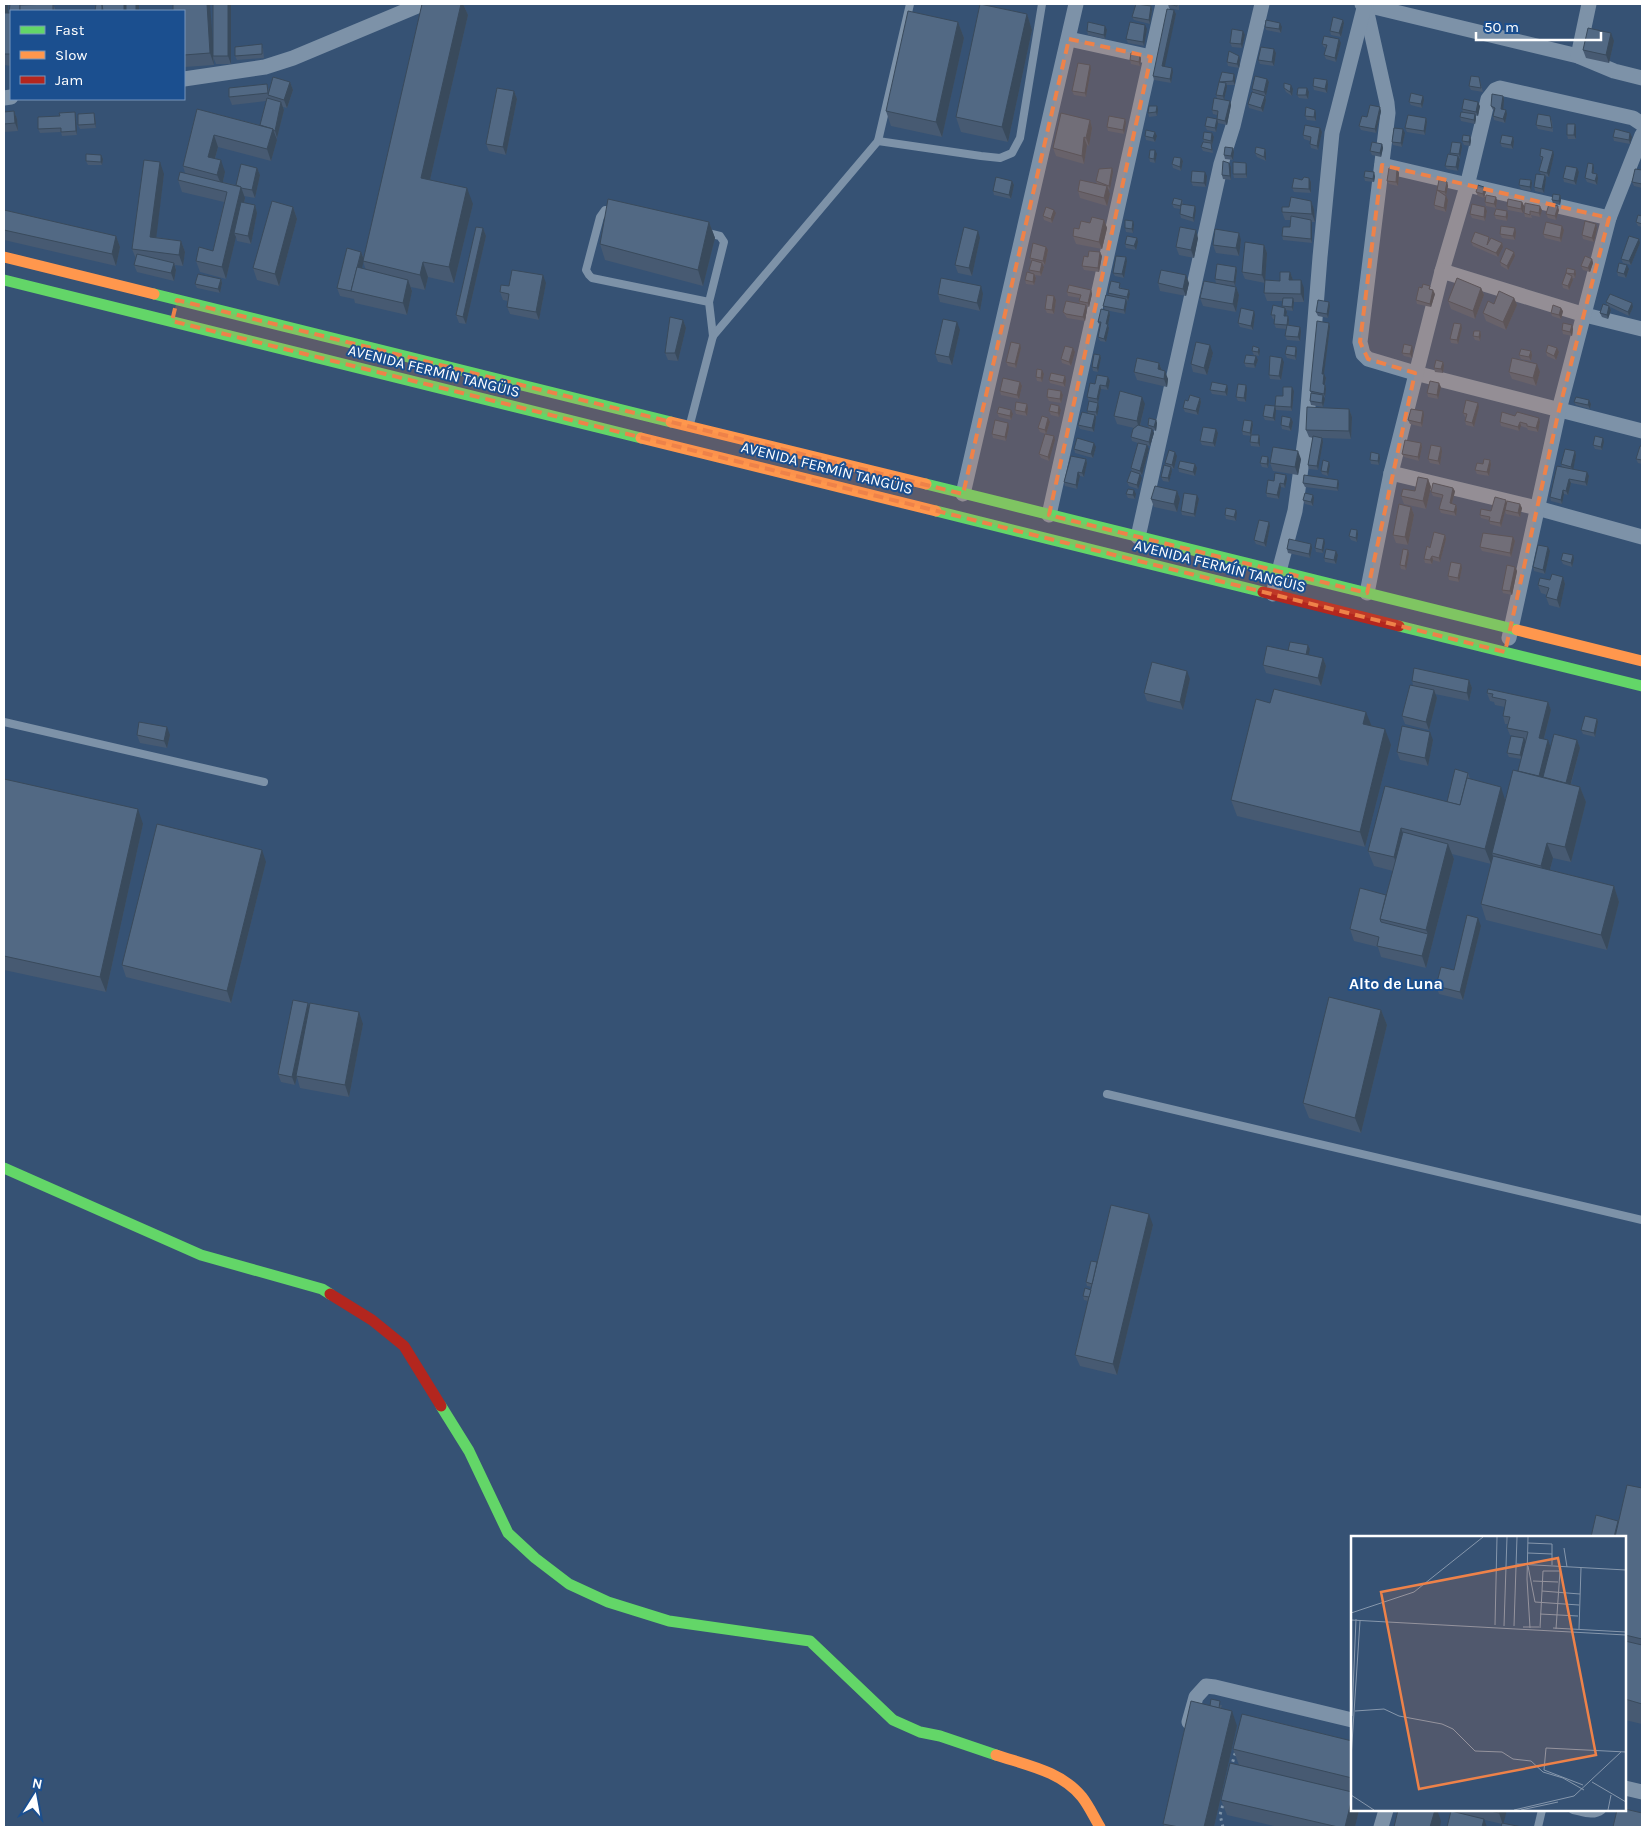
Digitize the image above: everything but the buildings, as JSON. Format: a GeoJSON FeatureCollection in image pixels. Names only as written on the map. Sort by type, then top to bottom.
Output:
{"type":"FeatureCollection","features":[{"type":"Feature","properties":{"kind":"main road","name":"AVENIDA FERMÍN TANGÜIS"},"geometry":{"type":"LineString","coordinates":[[4,257],[1642,661]]}},
{"type":"Feature","properties":{"kind":"main road","name":"AVENIDA FERMÍN TANGÜIS"},"geometry":{"type":"LineString","coordinates":[[4,280],[1642,686]]}},
{"type":"Feature","properties":{"kind":"main road"},"geometry":{"type":"LineString","coordinates":[[172,322],[177,300]]}},
{"type":"Feature","properties":{"kind":"main road"},"geometry":{"type":"LineString","coordinates":[[4,1168],[201,1255],[322,1289],[372,1320],[404,1346],[469,1451],[508,1533],[535,1558],[568,1584],[608,1602],[669,1621],[810,1641],[893,1720],[920,1732],[940,1736],[1053,1774],[1082,1797],[1100,1827]]}},
{"type":"Feature","properties":{"kind":"street"},"geometry":{"type":"LineString","coordinates":[[185,79],[265,66],[293,58],[422,4]]}},
{"type":"Feature","properties":{"kind":"street"},"geometry":{"type":"LineString","coordinates":[[963,494],[1076,4]]}},
{"type":"Feature","properties":{"kind":"street"},"geometry":{"type":"LineString","coordinates":[[1049,515],[1163,4]]}},
{"type":"Feature","properties":{"kind":"street"},"geometry":{"type":"LineString","coordinates":[[1138,537],[1221,164],[1233,126],[1262,4]]}},
{"type":"Feature","properties":{"kind":"street"},"geometry":{"type":"LineString","coordinates":[[1364,4],[1578,56],[1614,71],[1642,78]]}},
{"type":"Feature","properties":{"kind":"street"},"geometry":{"type":"LineString","coordinates":[[1364,4],[1387,103],[1387,121],[1360,342],[1363,354],[1368,359],[1415,373],[1642,431]]}},
{"type":"Feature","properties":{"kind":"street"},"geometry":{"type":"LineString","coordinates":[[1273,594],[1295,511],[1306,432],[1332,133],[1364,4]]}},
{"type":"Feature","properties":{"kind":"street"},"geometry":{"type":"LineString","coordinates":[[1578,56],[1589,4]]}},
{"type":"Feature","properties":{"kind":"street"},"geometry":{"type":"LineString","coordinates":[[1069,39],[1151,57]]}},
{"type":"Feature","properties":{"kind":"street"},"geometry":{"type":"LineString","coordinates":[[1367,594],[1391,473],[1415,373],[1467,186],[1488,99],[1495,90],[1500,88],[1633,118],[1642,124]]}},
{"type":"Feature","properties":{"kind":"street"},"geometry":{"type":"LineString","coordinates":[[1505,652],[1512,629],[1559,410],[1610,218],[1642,135]]}},
{"type":"Feature","properties":{"kind":"street"},"geometry":{"type":"LineString","coordinates":[[1382,165],[1610,218]]}},
{"type":"Feature","properties":{"kind":"street"},"geometry":{"type":"LineString","coordinates":[[1442,271],[1585,315],[1642,329]]}},
{"type":"Feature","properties":{"kind":"street"},"geometry":{"type":"LineString","coordinates":[[1391,473],[1537,508],[1642,536]]}},
{"type":"Feature","properties":{"kind":"street"},"geometry":{"type":"LineString","coordinates":[[1186,1734],[1196,1697],[1206,1686],[1215,1686],[1351,1720]]}},
{"type":"Feature","properties":{"kind":"street"},"geometry":{"type":"LineString","coordinates":[[1626,1788],[1642,1792]]}},
{"type":"Feature","properties":{"kind":"street"},"geometry":{"type":"LineString","coordinates":[[1381,1827],[1386,1811]]}},
{"type":"Feature","properties":{"kind":"lane"},"geometry":{"type":"LineString","coordinates":[[713,336],[878,141],[910,4]]}},
{"type":"Feature","properties":{"kind":"lane"},"geometry":{"type":"LineString","coordinates":[[878,141],[1000,158],[1012,153],[1020,138],[1042,4]]}},
{"type":"Feature","properties":{"kind":"lane"},"geometry":{"type":"LineString","coordinates":[[626,213],[608,209],[602,213],[586,270],[588,275],[592,278],[709,302]]}},
{"type":"Feature","properties":{"kind":"lane"},"geometry":{"type":"LineString","coordinates":[[689,426],[713,336],[709,302],[724,242],[720,236],[698,230]]}},
{"type":"Feature","properties":{"kind":"lane"},"geometry":{"type":"LineString","coordinates":[[4,722],[264,782]]}},
{"type":"Feature","properties":{"kind":"lane"},"geometry":{"type":"LineString","coordinates":[[1107,1094],[1642,1220]]}},
{"type":"Feature","properties":{"kind":"lane"},"geometry":{"type":"LineString","coordinates":[[1538,1827],[1542,1811]]}},
{"type":"Feature","properties":{"kind":"lane"},"geometry":{"type":"LineString","coordinates":[[1576,1811],[1590,1814],[1596,1814],[1600,1811]]}},
{"type":"Feature","properties":{"kind":"path"},"geometry":{"type":"LineString","coordinates":[[1231,1771],[1237,1744]]}},
{"type":"Feature","properties":{"kind":"path"},"geometry":{"type":"LineString","coordinates":[[1223,1827],[1220,1815],[1225,1797]]}},
{"type":"Feature","properties":{"kind":"highlighted area"},"geometry":{"type":"Polygon","coordinates":[[[1069,39],[1151,57],[1049,515],[1367,593],[1415,373],[1368,359],[1360,342],[1382,165],[1609,218],[1559,410],[1505,652],[172,321],[177,300],[963,494],[1069,39]]]}},
{"type":"Feature","properties":{"kind":"traffic: fast"},"geometry":{"type":"LineString","coordinates":[[4,280],[641,438]]}},
{"type":"Feature","properties":{"kind":"traffic: fast"},"geometry":{"type":"LineString","coordinates":[[154,294],[671,422]]}},
{"type":"Feature","properties":{"kind":"traffic: fast"},"geometry":{"type":"LineString","coordinates":[[926,484],[1517,630]]}},
{"type":"Feature","properties":{"kind":"traffic: fast"},"geometry":{"type":"LineString","coordinates":[[936,511],[1263,592]]}},
{"type":"Feature","properties":{"kind":"traffic: fast"},"geometry":{"type":"LineString","coordinates":[[1399,626],[1642,686]]}},
{"type":"Feature","properties":{"kind":"traffic: fast"},"geometry":{"type":"LineString","coordinates":[[4,1168],[201,1255],[322,1289],[330,1294]]}},
{"type":"Feature","properties":{"kind":"traffic: fast"},"geometry":{"type":"LineString","coordinates":[[441,1406],[469,1451],[508,1533],[535,1558],[569,1584],[608,1602],[669,1621],[810,1641],[893,1720],[920,1732],[940,1736],[996,1755]]}},
{"type":"Feature","properties":{"kind":"traffic: slow"},"geometry":{"type":"LineString","coordinates":[[4,257],[154,294]]}},
{"type":"Feature","properties":{"kind":"traffic: slow"},"geometry":{"type":"LineString","coordinates":[[671,422],[926,484]]}},
{"type":"Feature","properties":{"kind":"traffic: slow"},"geometry":{"type":"LineString","coordinates":[[641,438],[936,511]]}},
{"type":"Feature","properties":{"kind":"traffic: slow"},"geometry":{"type":"LineString","coordinates":[[1517,630],[1642,661]]}},
{"type":"Feature","properties":{"kind":"traffic: slow"},"geometry":{"type":"LineString","coordinates":[[996,1755],[1042,1770],[1064,1781],[1082,1797],[1100,1827]]}},
{"type":"Feature","properties":{"kind":"traffic: jam"},"geometry":{"type":"LineString","coordinates":[[1263,592],[1399,626]]}},
{"type":"Feature","properties":{"kind":"traffic: jam"},"geometry":{"type":"LineString","coordinates":[[330,1294],[372,1320],[404,1346],[441,1406]]}},
{"type":"Feature","properties":{"kind":"district","name":"Alto de Luna"},"geometry":{"type":"Point","coordinates":[1396,983]}}]}
